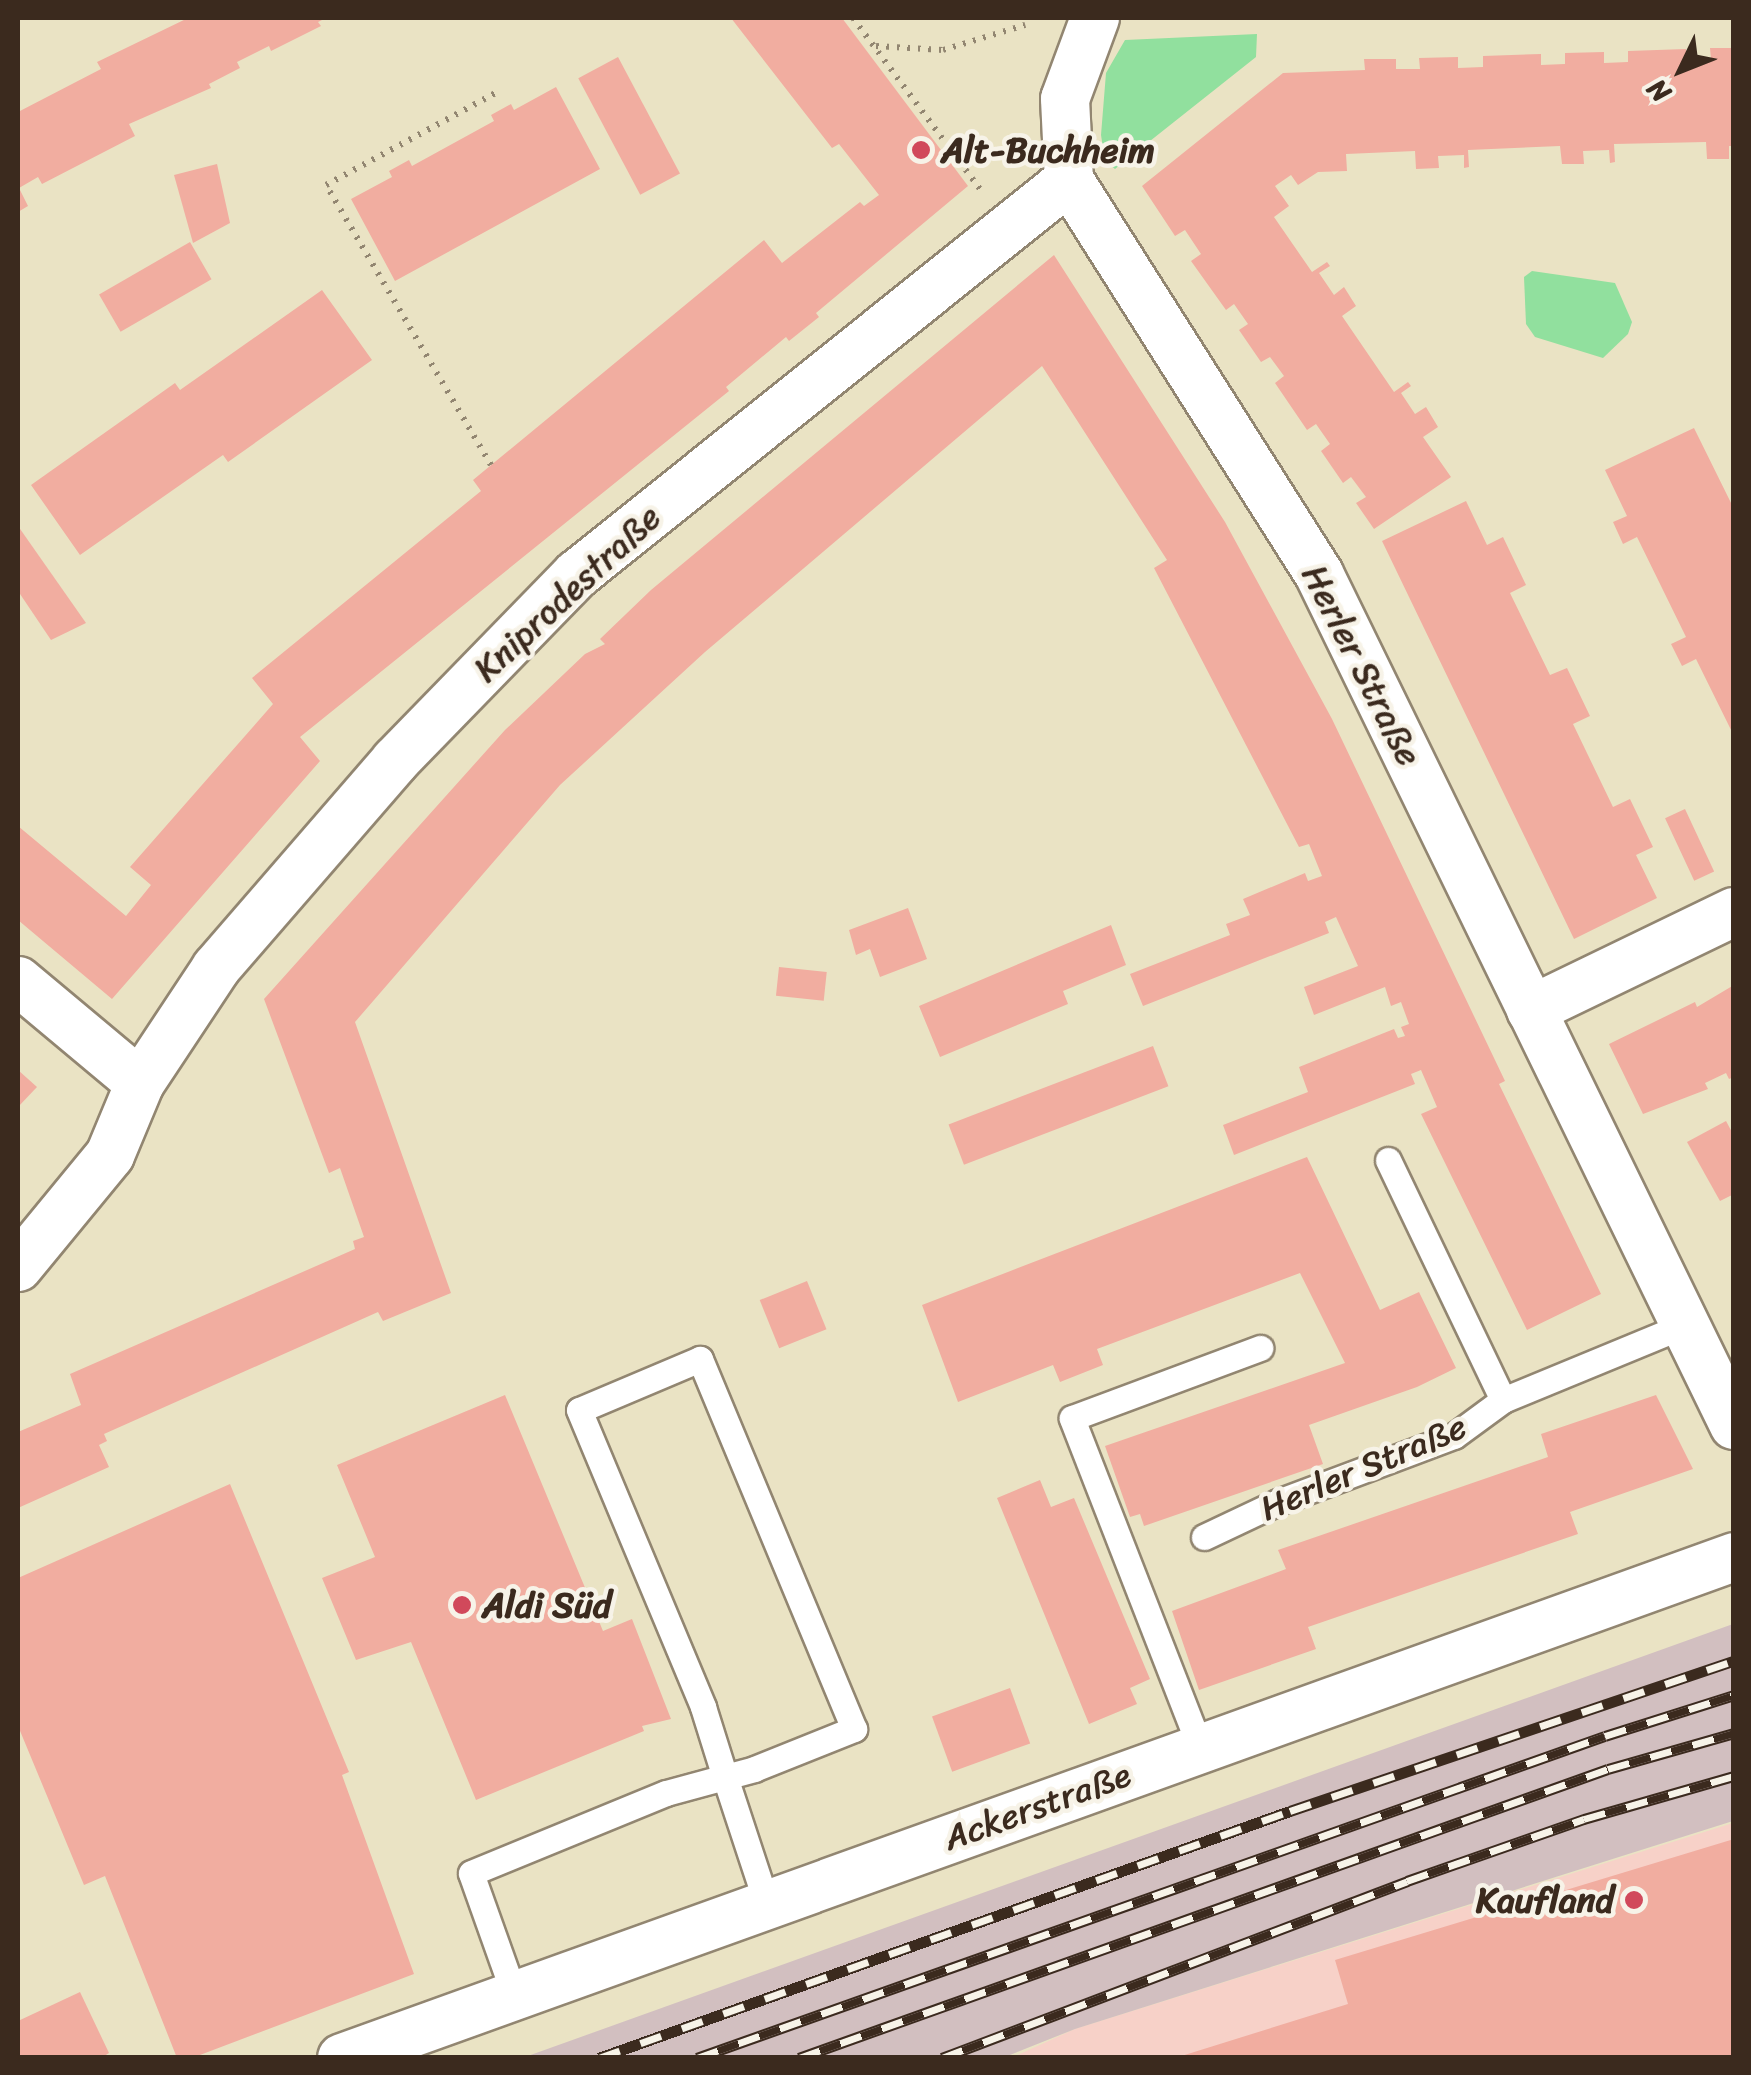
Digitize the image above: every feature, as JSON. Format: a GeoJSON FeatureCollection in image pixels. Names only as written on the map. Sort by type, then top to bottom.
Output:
{"type":"FeatureCollection","features":[{"type":"Feature","properties":{"kind":"street","name":"Herler Straße"},"geometry":{"type":"LineString","coordinates":[[1095,18],[1065,99],[1069,180],[1319,574],[1734,1426]]}},
{"type":"Feature","properties":{"kind":"street","name":"Kniprodestraße"},"geometry":{"type":"LineString","coordinates":[[18,1267],[110,1155],[140,1083],[216,968],[395,761],[576,575],[1069,180]]}},
{"type":"Feature","properties":{"kind":"street"},"geometry":{"type":"LineString","coordinates":[[1531,1010],[1734,912]]}},
{"type":"Feature","properties":{"kind":"street"},"geometry":{"type":"LineString","coordinates":[[18,981],[140,1083]]}},
{"type":"Feature","properties":{"kind":"street","name":"Ackerstraße"},"geometry":{"type":"LineString","coordinates":[[342,2058],[766,1902],[1734,1557]]}},
{"type":"Feature","properties":{"kind":"lane"},"geometry":{"type":"LineString","coordinates":[[1388,1160],[1503,1400]]}},
{"type":"Feature","properties":{"kind":"lane","name":"Herler Straße"},"geometry":{"type":"LineString","coordinates":[[1204,1537],[1278,1502],[1454,1436],[1503,1400],[1685,1325]]}},
{"type":"Feature","properties":{"kind":"lane"},"geometry":{"type":"LineString","coordinates":[[1200,1748],[1072,1418],[1260,1348]]}},
{"type":"Feature","properties":{"kind":"lane"},"geometry":{"type":"LineString","coordinates":[[514,1994],[471,1873],[666,1793],[726,1777],[854,1730],[700,1359],[579,1410],[703,1707],[726,1777],[766,1902]]}},
{"type":"Feature","properties":{"kind":"path"},"geometry":{"type":"LineString","coordinates":[[853,18],[1009,228]]}},
{"type":"Feature","properties":{"kind":"path"},"geometry":{"type":"LineString","coordinates":[[876,46],[943,50],[1025,24]]}},
{"type":"Feature","properties":{"kind":"path"},"geometry":{"type":"LineString","coordinates":[[491,465],[326,185],[499,91]]}},
{"type":"Feature","properties":{"kind":"shaded area"},"geometry":{"type":"Polygon","coordinates":[[[1733,1624],[1733,1821],[1075,2029],[1005,2057],[525,2057],[1733,1624]]]}},
{"type":"Feature","properties":{"kind":"shaded area","name":"Kaufland"},"geometry":{"type":"Polygon","coordinates":[[[1733,1823],[1733,2057],[1011,2058],[1075,2029],[1733,1823]]]}},
{"type":"Feature","properties":{"kind":"green space"},"geometry":{"type":"Polygon","coordinates":[[[1257,34],[1256,57],[1115,169],[1105,161],[1101,135],[1106,73],[1125,40],[1257,34]]]}},
{"type":"Feature","properties":{"kind":"green space"},"geometry":{"type":"Polygon","coordinates":[[[1532,271],[1615,283],[1632,322],[1628,334],[1603,358],[1535,337],[1526,324],[1524,277],[1532,271]]]}},
{"type":"Feature","properties":{"kind":"building"},"geometry":{"type":"Polygon","coordinates":[[[188,18],[326,18],[318,22],[321,26],[271,51],[269,46],[237,62],[240,68],[209,84],[211,88],[129,124],[135,136],[42,184],[38,177],[19,188],[28,206],[18,212],[18,112],[101,69],[97,62],[188,18]]]}},
{"type":"Feature","properties":{"kind":"building"},"geometry":{"type":"Polygon","coordinates":[[[731,18],[842,18],[968,186],[816,313],[819,317],[789,341],[786,337],[726,387],[729,391],[300,737],[320,761],[112,999],[18,920],[18,826],[126,916],[151,885],[130,867],[273,704],[252,678],[481,491],[473,480],[764,240],[782,263],[860,202],[864,206],[879,195],[839,144],[832,148],[731,18]]]}},
{"type":"Feature","properties":{"kind":"building"},"geometry":{"type":"Polygon","coordinates":[[[1710,48],[1734,48],[1734,146],[1729,146],[1729,159],[1707,159],[1706,142],[1614,144],[1615,162],[1610,163],[1609,150],[1583,151],[1584,164],[1562,164],[1560,146],[1468,150],[1469,167],[1464,168],[1464,155],[1438,156],[1439,168],[1416,169],[1415,151],[1346,154],[1347,171],[1318,172],[1298,185],[1291,175],[1275,186],[1289,206],[1274,217],[1312,272],[1327,262],[1330,266],[1319,273],[1334,295],[1344,287],[1356,306],[1342,316],[1394,392],[1408,382],[1411,386],[1401,393],[1415,414],[1426,407],[1438,427],[1423,437],[1451,477],[1374,529],[1356,503],[1366,497],[1351,477],[1343,483],[1321,451],[1330,444],[1316,424],[1307,430],[1275,383],[1284,376],[1270,357],[1261,362],[1239,330],[1248,324],[1234,304],[1226,310],[1191,261],[1201,254],[1185,230],[1175,236],[1142,186],[1283,73],[1365,70],[1364,59],[1396,59],[1396,69],[1420,69],[1419,58],[1458,57],[1458,68],[1483,67],[1483,56],[1541,54],[1541,65],[1565,64],[1565,53],[1604,52],[1604,63],[1628,62],[1628,51],[1686,49],[1686,60],[1711,59],[1710,48]]]}},
{"type":"Feature","properties":{"kind":"building"},"geometry":{"type":"Polygon","coordinates":[[[618,57],[680,174],[640,195],[578,78],[618,57]]]}},
{"type":"Feature","properties":{"kind":"building"},"geometry":{"type":"Polygon","coordinates":[[[556,87],[600,169],[395,281],[351,199],[392,177],[389,171],[409,160],[412,166],[494,121],[491,115],[511,104],[514,110],[556,87]]]}},
{"type":"Feature","properties":{"kind":"building"},"geometry":{"type":"Polygon","coordinates":[[[217,164],[230,223],[193,243],[174,175],[217,164]]]}},
{"type":"Feature","properties":{"kind":"building"},"geometry":{"type":"Polygon","coordinates":[[[190,242],[212,279],[121,332],[99,294],[190,242]]]}},
{"type":"Feature","properties":{"kind":"building"},"geometry":{"type":"Polygon","coordinates":[[[1054,255],[1225,522],[1332,719],[1505,1081],[1499,1084],[1601,1294],[1527,1330],[1421,1114],[1437,1107],[1421,1070],[1411,1074],[1415,1084],[1234,1155],[1223,1125],[1308,1092],[1299,1067],[1394,1029],[1398,1038],[1405,1036],[1401,1027],[1409,1024],[1401,1002],[1391,1006],[1385,987],[1314,1015],[1304,987],[1358,966],[1336,917],[1325,922],[1329,933],[1143,1006],[1130,974],[1230,935],[1226,924],[1250,915],[1243,899],[1305,873],[1308,881],[1322,876],[1309,844],[1299,847],[1154,568],[1167,560],[1042,366],[705,652],[560,785],[355,1022],[451,1293],[383,1321],[378,1312],[104,1434],[107,1441],[99,1445],[109,1467],[18,1508],[18,1432],[81,1405],[70,1374],[355,1249],[353,1241],[364,1237],[340,1168],[329,1173],[264,999],[505,730],[585,654],[605,644],[600,639],[651,590],[1054,255]]]}},
{"type":"Feature","properties":{"kind":"building"},"geometry":{"type":"Polygon","coordinates":[[[322,290],[372,360],[228,462],[223,455],[80,555],[31,485],[175,383],[180,390],[322,290]]]}},
{"type":"Feature","properties":{"kind":"building"},"geometry":{"type":"Polygon","coordinates":[[[1694,428],[1734,509],[1734,736],[1696,659],[1682,666],[1671,644],[1686,637],[1637,537],[1623,544],[1613,522],[1627,516],[1605,470],[1694,428]]]}},
{"type":"Feature","properties":{"kind":"building"},"geometry":{"type":"Polygon","coordinates":[[[1466,501],[1487,545],[1503,537],[1526,585],[1510,593],[1550,675],[1567,668],[1590,716],[1573,724],[1613,807],[1630,799],[1653,847],[1636,855],[1657,898],[1574,939],[1382,541],[1466,501]]]}},
{"type":"Feature","properties":{"kind":"building"},"geometry":{"type":"Polygon","coordinates":[[[18,526],[86,623],[51,640],[18,591],[18,526]]]}},
{"type":"Feature","properties":{"kind":"building"},"geometry":{"type":"Polygon","coordinates":[[[1685,809],[1714,872],[1694,881],[1665,818],[1685,809]]]}},
{"type":"Feature","properties":{"kind":"building"},"geometry":{"type":"Polygon","coordinates":[[[908,908],[927,959],[880,977],[870,949],[856,955],[849,930],[908,908]]]}},
{"type":"Feature","properties":{"kind":"building"},"geometry":{"type":"Polygon","coordinates":[[[1111,925],[1126,965],[1063,991],[1068,1004],[940,1057],[919,1006],[1111,925]]]}},
{"type":"Feature","properties":{"kind":"building"},"geometry":{"type":"Polygon","coordinates":[[[779,967],[827,972],[824,1001],[776,996],[779,967]]]}},
{"type":"Feature","properties":{"kind":"building"},"geometry":{"type":"Polygon","coordinates":[[[1734,985],[1734,1077],[1729,1079],[1726,1073],[1705,1083],[1708,1089],[1643,1114],[1609,1044],[1695,1002],[1697,1007],[1734,985]]]}},
{"type":"Feature","properties":{"kind":"building"},"geometry":{"type":"Polygon","coordinates":[[[1153,1046],[1168,1086],[964,1165],[949,1124],[1153,1046]]]}},
{"type":"Feature","properties":{"kind":"building"},"geometry":{"type":"Polygon","coordinates":[[[18,1070],[37,1087],[18,1107],[18,1070]]]}},
{"type":"Feature","properties":{"kind":"building"},"geometry":{"type":"Polygon","coordinates":[[[1726,1121],[1734,1136],[1734,1194],[1720,1201],[1687,1142],[1726,1121]]]}},
{"type":"Feature","properties":{"kind":"building"},"geometry":{"type":"Polygon","coordinates":[[[1307,1157],[1380,1310],[1419,1292],[1456,1368],[1417,1387],[1309,1425],[1323,1464],[1144,1526],[1140,1514],[1130,1517],[1105,1446],[1345,1363],[1300,1273],[1097,1349],[1103,1365],[1060,1382],[1053,1365],[958,1402],[922,1305],[1307,1157]]]}},
{"type":"Feature","properties":{"kind":"building"},"geometry":{"type":"Polygon","coordinates":[[[807,1281],[826,1329],[779,1348],[760,1300],[807,1281]]]}},
{"type":"Feature","properties":{"kind":"building","name":"Aldi Süd"},"geometry":{"type":"Polygon","coordinates":[[[505,1395],[603,1631],[632,1619],[671,1719],[642,1726],[644,1731],[476,1800],[411,1642],[356,1660],[322,1578],[375,1557],[337,1465],[505,1395]]]}},
{"type":"Feature","properties":{"kind":"building"},"geometry":{"type":"Polygon","coordinates":[[[1656,1395],[1693,1469],[1570,1512],[1578,1534],[1308,1627],[1316,1649],[1199,1690],[1172,1611],[1286,1569],[1278,1550],[1548,1457],[1541,1434],[1656,1395]]]}},
{"type":"Feature","properties":{"kind":"building"},"geometry":{"type":"Polygon","coordinates":[[[1040,1480],[1051,1507],[1074,1498],[1150,1679],[1130,1688],[1137,1704],[1089,1724],[997,1498],[1040,1480]]]}},
{"type":"Feature","properties":{"kind":"building"},"geometry":{"type":"Polygon","coordinates":[[[230,1484],[349,1772],[342,1775],[414,1974],[192,2058],[177,2058],[105,1876],[84,1885],[18,1726],[18,1578],[230,1484]]]}},
{"type":"Feature","properties":{"kind":"building"},"geometry":{"type":"Polygon","coordinates":[[[1010,1688],[1030,1743],[952,1772],[932,1716],[1010,1688]]]}},
{"type":"Feature","properties":{"kind":"building","name":"Kaufland"},"geometry":{"type":"Polygon","coordinates":[[[1734,1839],[1734,2058],[1175,2058],[1348,2004],[1335,1960],[1734,1839]]]}},
{"type":"Feature","properties":{"kind":"building"},"geometry":{"type":"Polygon","coordinates":[[[80,1992],[109,2053],[101,2058],[18,2058],[18,2021],[80,1992]]]}},
{"type":"Feature","properties":{"kind":"railway"},"geometry":{"type":"LineString","coordinates":[[599,2058],[1290,1811],[1734,1661]]}},
{"type":"Feature","properties":{"kind":"railway"},"geometry":{"type":"LineString","coordinates":[[697,2058],[1605,1736],[1734,1695]]}},
{"type":"Feature","properties":{"kind":"railway"},"geometry":{"type":"LineString","coordinates":[[799,2058],[1608,1769],[1734,1733]]}},
{"type":"Feature","properties":{"kind":"railway"},"geometry":{"type":"LineString","coordinates":[[942,2058],[1407,1881],[1584,1819],[1734,1776]]}},
{"type":"Feature","properties":{"kind":"place","name":"Alt-Buchheim"},"geometry":{"type":"Point","coordinates":[921,150]}},
{"type":"Feature","properties":{"kind":"place","name":"Aldi Süd"},"geometry":{"type":"Point","coordinates":[462,1605]}},
{"type":"Feature","properties":{"kind":"place","name":"Kaufland"},"geometry":{"type":"Point","coordinates":[1634,1900]}}]}
